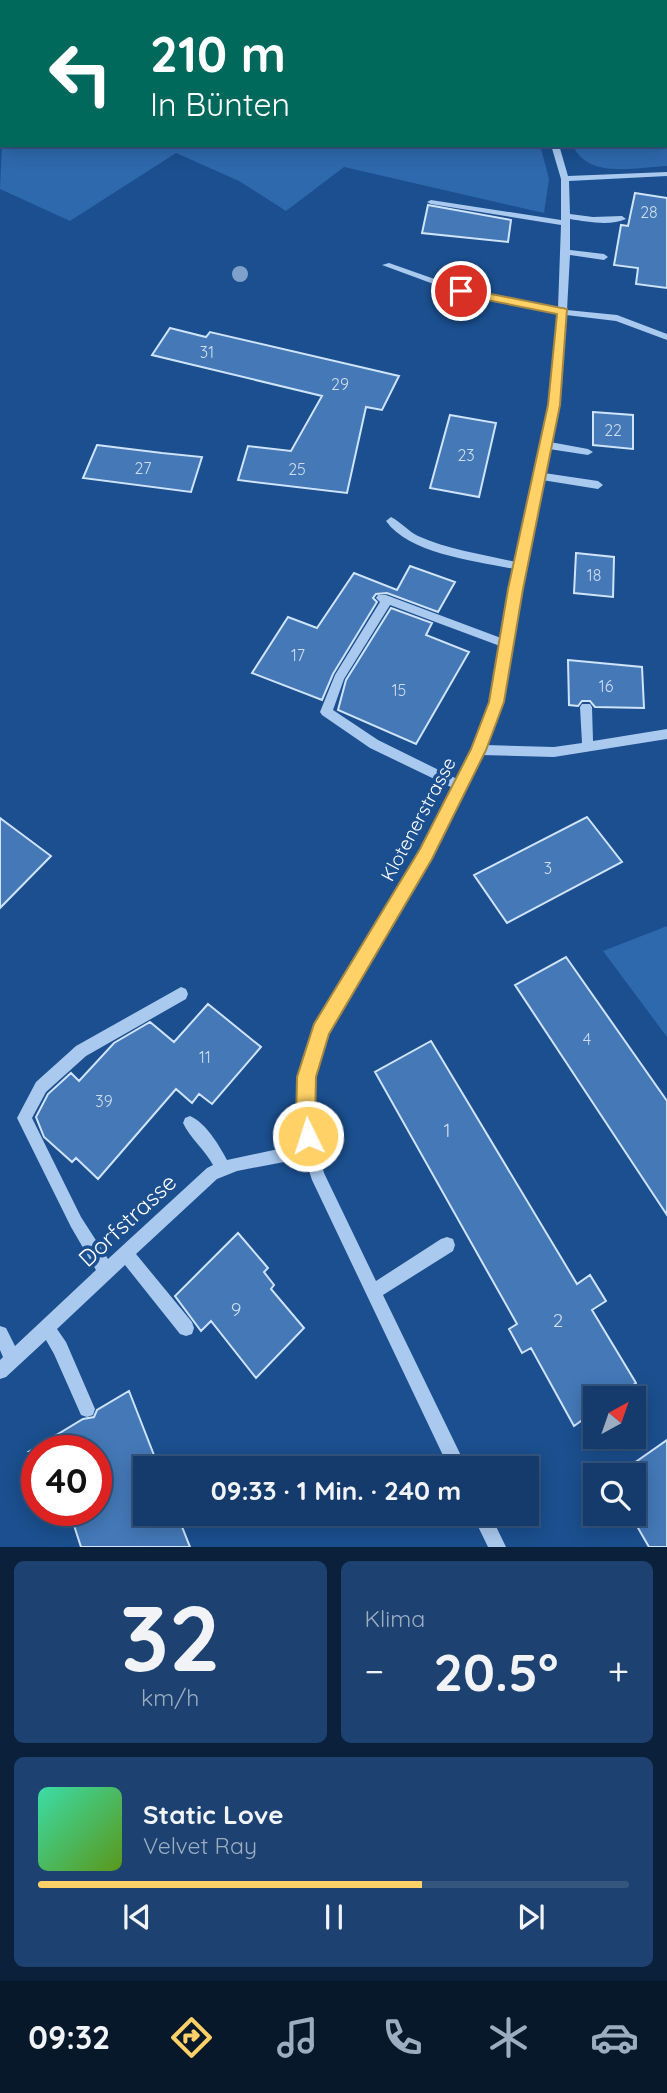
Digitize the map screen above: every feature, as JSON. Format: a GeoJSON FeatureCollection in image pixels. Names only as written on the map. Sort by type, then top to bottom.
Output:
{"type":"FeatureCollection","features":[{"type":"Feature","properties":{"kind":"street","name":"Klotenerstrasse"},"geometry":{"type":"LineString","coordinates":[[452,1456],[328,1200],[310,1150],[305,1122],[305,1096],[314,1047],[330,1014],[426,854],[478,750],[496,702],[557,384],[566,252],[565,179],[556,147]]}},
{"type":"Feature","properties":{"kind":"street"},"geometry":{"type":"LineString","coordinates":[[565,179],[667,174]]}},
{"type":"Feature","properties":{"kind":"street"},"geometry":{"type":"LineString","coordinates":[[431,202],[565,220],[622,219]]}},
{"type":"Feature","properties":{"kind":"street"},"geometry":{"type":"LineString","coordinates":[[566,252],[604,257]]}},
{"type":"Feature","properties":{"kind":"street"},"geometry":{"type":"LineString","coordinates":[[386,265],[461,291],[563,312],[617,318],[667,337]]}},
{"type":"Feature","properties":{"kind":"street"},"geometry":{"type":"LineString","coordinates":[[546,445],[589,452]]}},
{"type":"Feature","properties":{"kind":"street"},"geometry":{"type":"LineString","coordinates":[[540,476],[598,485]]}},
{"type":"Feature","properties":{"kind":"street"},"geometry":{"type":"LineString","coordinates":[[391,521],[394,527],[423,541],[521,567]]}},
{"type":"Feature","properties":{"kind":"street"},"geometry":{"type":"LineString","coordinates":[[460,786],[374,744],[326,712],[339,678],[385,599],[506,644]]}},
{"type":"Feature","properties":{"kind":"street"},"geometry":{"type":"LineString","coordinates":[[586,707],[589,747]]}},
{"type":"Feature","properties":{"kind":"street"},"geometry":{"type":"LineString","coordinates":[[478,750],[536,753],[667,734]]}},
{"type":"Feature","properties":{"kind":"street"},"geometry":{"type":"LineString","coordinates":[[106,1271],[76,1222],[24,1118],[41,1087],[81,1051],[181,994]]}},
{"type":"Feature","properties":{"kind":"street","name":"Dorfstrasse"},"geometry":{"type":"LineString","coordinates":[[0,1371],[200,1183],[223,1167],[310,1150]]}},
{"type":"Feature","properties":{"kind":"street"},"geometry":{"type":"LineString","coordinates":[[374,1293],[447,1245]]}},
{"type":"Feature","properties":{"kind":"street"},"geometry":{"type":"LineString","coordinates":[[125,1253],[186,1328]]}},
{"type":"Feature","properties":{"kind":"street"},"geometry":{"type":"LineString","coordinates":[[0,1334],[13,1358]]}},
{"type":"Feature","properties":{"kind":"street"},"geometry":{"type":"LineString","coordinates":[[487,1526],[497,1547]]}},
{"type":"Feature","properties":{"kind":"lane"},"geometry":{"type":"LineString","coordinates":[[190,1123],[212,1148],[223,1167]]}},
{"type":"Feature","properties":{"kind":"lane"},"geometry":{"type":"LineString","coordinates":[[47,1327],[60,1348],[87,1409]]}},
{"type":"Feature","properties":{"kind":"shaded area"},"geometry":{"type":"Polygon","coordinates":[[[2,147],[541,147],[549,179],[544,213],[344,167],[286,211],[239,181],[176,153],[70,221],[0,189],[2,147]]]}},
{"type":"Feature","properties":{"kind":"shaded area"},"geometry":{"type":"Polygon","coordinates":[[[574,147],[667,147],[667,166],[614,169],[589,163],[574,147]]]}},
{"type":"Feature","properties":{"kind":"shaded area"},"geometry":{"type":"Polygon","coordinates":[[[667,926],[667,1037],[603,951],[667,926]]]}},
{"type":"Feature","properties":{"kind":"building"},"geometry":{"type":"Polygon","coordinates":[[[635,193],[667,198],[667,288],[636,284],[638,268],[614,265],[621,225],[628,226],[635,193]]]}},
{"type":"Feature","properties":{"kind":"building"},"geometry":{"type":"Polygon","coordinates":[[[428,205],[511,220],[508,242],[422,233],[428,205]]]}},
{"type":"Feature","properties":{"kind":"building"},"geometry":{"type":"Polygon","coordinates":[[[170,328],[206,337],[210,332],[399,376],[382,410],[366,407],[347,493],[238,480],[248,446],[291,451],[322,396],[152,355],[170,328]]]}},
{"type":"Feature","properties":{"kind":"building"},"geometry":{"type":"Polygon","coordinates":[[[593,412],[633,415],[633,449],[593,445],[593,412]]]}},
{"type":"Feature","properties":{"kind":"building"},"geometry":{"type":"Polygon","coordinates":[[[450,415],[496,423],[479,497],[430,488],[450,415]]]}},
{"type":"Feature","properties":{"kind":"building"},"geometry":{"type":"Polygon","coordinates":[[[97,445],[202,457],[191,492],[83,478],[97,445]]]}},
{"type":"Feature","properties":{"kind":"building"},"geometry":{"type":"Polygon","coordinates":[[[576,553],[614,557],[613,597],[574,593],[576,553]]]}},
{"type":"Feature","properties":{"kind":"building"},"geometry":{"type":"Polygon","coordinates":[[[410,566],[455,582],[438,612],[387,593],[376,594],[373,598],[377,602],[333,674],[322,700],[252,673],[288,617],[317,628],[354,573],[397,590],[410,566]]]}},
{"type":"Feature","properties":{"kind":"building"},"geometry":{"type":"Polygon","coordinates":[[[391,608],[432,623],[426,635],[469,652],[416,744],[338,710],[346,680],[391,608]]]}},
{"type":"Feature","properties":{"kind":"building"},"geometry":{"type":"Polygon","coordinates":[[[568,660],[642,667],[644,708],[595,707],[590,701],[582,701],[578,706],[569,705],[568,660]]]}},
{"type":"Feature","properties":{"kind":"building"},"geometry":{"type":"Polygon","coordinates":[[[587,817],[622,862],[507,923],[474,875],[587,817]]]}},
{"type":"Feature","properties":{"kind":"building"},"geometry":{"type":"Polygon","coordinates":[[[0,818],[51,856],[0,908],[0,818]]]}},
{"type":"Feature","properties":{"kind":"building"},"geometry":{"type":"Polygon","coordinates":[[[566,957],[667,1101],[667,1215],[515,985],[566,957]]]}},
{"type":"Feature","properties":{"kind":"building"},"geometry":{"type":"Polygon","coordinates":[[[208,1004],[261,1047],[212,1104],[199,1094],[192,1103],[176,1089],[98,1179],[76,1158],[72,1162],[44,1137],[36,1117],[48,1094],[71,1073],[79,1081],[114,1043],[150,1022],[174,1042],[208,1004]]]}},
{"type":"Feature","properties":{"kind":"building"},"geometry":{"type":"Polygon","coordinates":[[[431,1041],[577,1284],[590,1275],[606,1301],[592,1310],[636,1383],[632,1386],[583,1386],[583,1420],[574,1426],[531,1348],[522,1353],[509,1329],[517,1324],[375,1072],[431,1041]]]}},
{"type":"Feature","properties":{"kind":"building"},"geometry":{"type":"Polygon","coordinates":[[[238,1233],[268,1268],[264,1272],[274,1285],[271,1289],[304,1328],[256,1378],[211,1321],[201,1331],[175,1296],[238,1233]]]}},
{"type":"Feature","properties":{"kind":"building"},"geometry":{"type":"Polygon","coordinates":[[[129,1391],[154,1456],[133,1456],[133,1526],[182,1526],[190,1547],[81,1547],[74,1526],[112,1526],[112,1435],[56,1435],[83,1419],[94,1417],[97,1410],[129,1391]]]}},
{"type":"Feature","properties":{"kind":"building"},"geometry":{"type":"Polygon","coordinates":[[[667,1440],[667,1547],[649,1547],[637,1526],[646,1526],[646,1463],[634,1463],[667,1440]]]}},
{"type":"Feature","properties":{"kind":"route"},"geometry":{"type":"LineString","coordinates":[[308,1136],[305,1096],[314,1047],[330,1014],[426,854],[478,750],[496,702],[554,405],[563,312],[461,291]]}}]}
